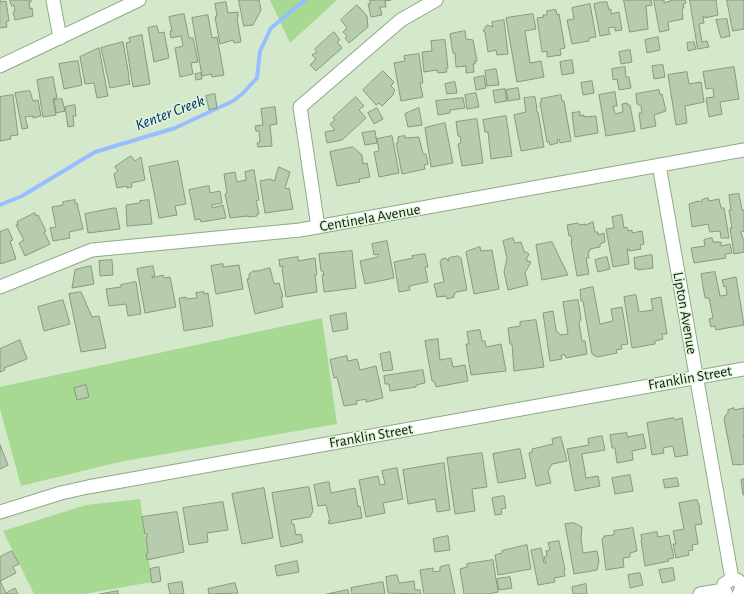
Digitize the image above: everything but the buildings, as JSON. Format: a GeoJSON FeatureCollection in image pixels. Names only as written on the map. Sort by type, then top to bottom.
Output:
{"type":"FeatureCollection","features":[{"type":"Feature","properties":{"kind":"street"},"geometry":{"type":"LineString","coordinates":[[53,0],[60,38]]}},
{"type":"Feature","properties":{"kind":"street"},"geometry":{"type":"LineString","coordinates":[[0,66],[139,0]]}},
{"type":"Feature","properties":{"kind":"street"},"geometry":{"type":"LineString","coordinates":[[318,227],[300,107],[400,20],[436,0]]}},
{"type":"Feature","properties":{"kind":"street","name":"Centinela Avenue"},"geometry":{"type":"LineString","coordinates":[[0,287],[92,250],[292,231],[744,150]]}},
{"type":"Feature","properties":{"kind":"street","name":"Lipton Avenue"},"geometry":{"type":"LineString","coordinates":[[659,165],[697,377],[739,586]]}},
{"type":"Feature","properties":{"kind":"street","name":"Franklin Street"},"geometry":{"type":"LineString","coordinates":[[0,512],[61,493],[88,487],[744,369]]}},
{"type":"Feature","properties":{"kind":"street"},"geometry":{"type":"LineString","coordinates":[[700,594],[725,592],[724,584],[739,586]]}},
{"type":"Feature","properties":{"kind":"green space"},"geometry":{"type":"Polygon","coordinates":[[[270,0],[337,0],[290,43],[270,0]]]}},
{"type":"Feature","properties":{"kind":"green space"},"geometry":{"type":"Polygon","coordinates":[[[322,318],[337,424],[119,462],[21,486],[0,409],[0,387],[322,318]]]}},
{"type":"Feature","properties":{"kind":"green space"},"geometry":{"type":"Polygon","coordinates":[[[140,499],[152,582],[84,594],[34,594],[3,531],[86,505],[140,499]]]}},
{"type":"Feature","properties":{"kind":"waterway","name":"Kenter Creek"},"geometry":{"type":"LineString","coordinates":[[0,205],[22,196],[95,152],[175,128],[233,101],[257,78],[260,51],[271,28],[305,0]]}}]}
